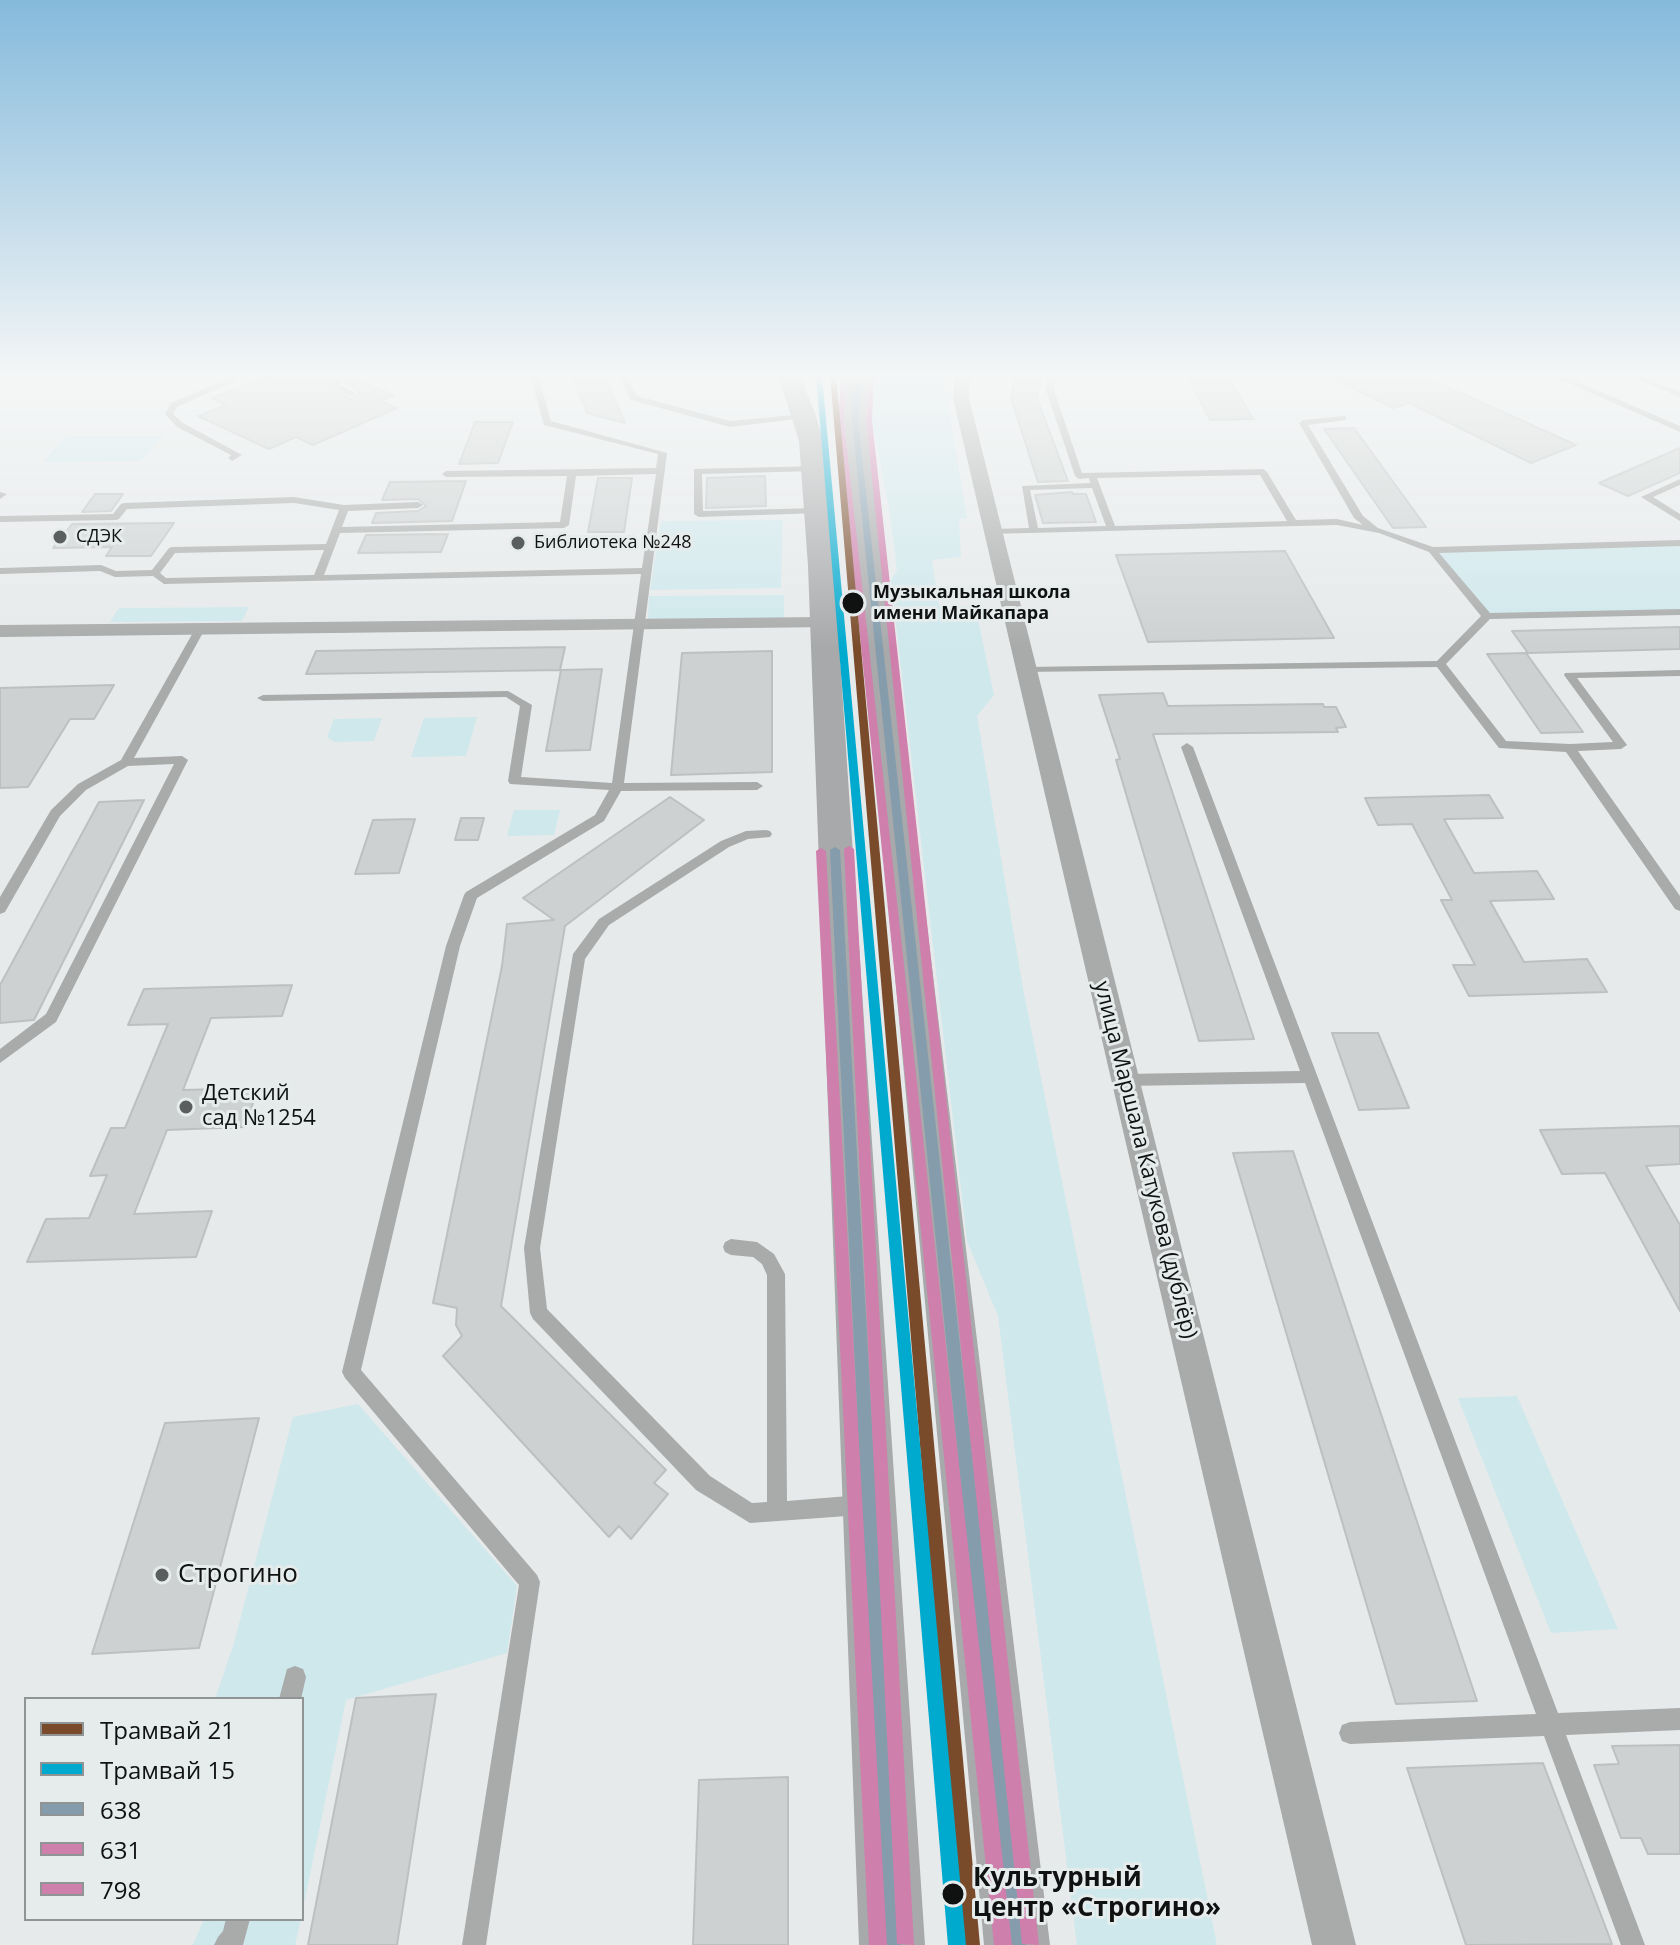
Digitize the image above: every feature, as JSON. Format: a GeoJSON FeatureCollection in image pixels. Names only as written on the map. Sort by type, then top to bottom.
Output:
{"type":"FeatureCollection","features":[{"type":"Feature","properties":{"kind":"main road"},"geometry":{"type":"LineString","coordinates":[[860,466],[1017,1945]]}},
{"type":"Feature","properties":{"kind":"main road"},"geometry":{"type":"LineString","coordinates":[[815,468],[892,1945]]}},
{"type":"Feature","properties":{"kind":"street","name":"улица Маршала Катукова (дублёр)"},"geometry":{"type":"LineString","coordinates":[[977,466],[1334,1945]]}},
{"type":"Feature","properties":{"kind":"street"},"geometry":{"type":"LineString","coordinates":[[0,631],[823,623]]}},
{"type":"Feature","properties":{"kind":"lane"},"geometry":{"type":"LineString","coordinates":[[474,1945],[530,1582],[351,1372],[453,946],[471,895],[600,818],[617,787],[661,466]]}},
{"type":"Feature","properties":{"kind":"lane"},"geometry":{"type":"LineString","coordinates":[[1076,466],[1079,476],[1094,480]]}},
{"type":"Feature","properties":{"kind":"lane"},"geometry":{"type":"LineString","coordinates":[[1328,466],[1359,518],[1381,531]]}},
{"type":"Feature","properties":{"kind":"lane"},"geometry":{"type":"LineString","coordinates":[[815,468],[697,471],[699,514],[817,511]]}},
{"type":"Feature","properties":{"kind":"lane"},"geometry":{"type":"LineString","coordinates":[[446,474],[660,471]]}},
{"type":"Feature","properties":{"kind":"lane"},"geometry":{"type":"LineString","coordinates":[[1034,531],[1025,488],[1094,480],[1263,472],[1293,523]]}},
{"type":"Feature","properties":{"kind":"lane"},"geometry":{"type":"LineString","coordinates":[[335,530],[564,525],[572,473]]}},
{"type":"Feature","properties":{"kind":"lane"},"geometry":{"type":"LineString","coordinates":[[1094,480],[1111,527]]}},
{"type":"Feature","properties":{"kind":"lane"},"geometry":{"type":"LineString","coordinates":[[1680,482],[1646,497],[1680,518]]}},
{"type":"Feature","properties":{"kind":"lane"},"geometry":{"type":"LineString","coordinates":[[0,519],[116,517],[124,506],[294,500],[344,508],[418,505]]}},
{"type":"Feature","properties":{"kind":"lane"},"geometry":{"type":"LineString","coordinates":[[319,575],[344,508]]}},
{"type":"Feature","properties":{"kind":"lane"},"geometry":{"type":"LineString","coordinates":[[993,532],[1337,522],[1381,531],[1432,550],[1680,543]]}},
{"type":"Feature","properties":{"kind":"lane"},"geometry":{"type":"LineString","coordinates":[[155,573],[172,550],[327,547]]}},
{"type":"Feature","properties":{"kind":"lane"},"geometry":{"type":"LineString","coordinates":[[1432,550],[1487,616]]}},
{"type":"Feature","properties":{"kind":"lane"},"geometry":{"type":"LineString","coordinates":[[0,571],[101,568],[115,574],[155,573],[164,581],[296,580],[319,575],[646,571]]}},
{"type":"Feature","properties":{"kind":"lane"},"geometry":{"type":"LineString","coordinates":[[1026,670],[1440,664],[1487,616],[1680,612]]}},
{"type":"Feature","properties":{"kind":"lane"},"geometry":{"type":"LineString","coordinates":[[126,762],[200,629]]}},
{"type":"Feature","properties":{"kind":"lane"},"geometry":{"type":"LineString","coordinates":[[1440,664],[1503,745],[1570,748],[1621,745],[1569,675],[1680,673]]}},
{"type":"Feature","properties":{"kind":"lane"},"geometry":{"type":"LineString","coordinates":[[263,698],[508,694],[526,705],[514,781],[617,787],[757,786]]}},
{"type":"Feature","properties":{"kind":"lane"},"geometry":{"type":"LineString","coordinates":[[1187,747],[1633,1945]]}},
{"type":"Feature","properties":{"kind":"lane"},"geometry":{"type":"LineString","coordinates":[[1570,748],[1680,906]]}},
{"type":"Feature","properties":{"kind":"lane"},"geometry":{"type":"LineString","coordinates":[[0,909],[55,813],[82,787],[126,762],[182,760],[51,1018],[0,1057]]}},
{"type":"Feature","properties":{"kind":"lane"},"geometry":{"type":"LineString","coordinates":[[766,834],[746,835],[725,844],[604,922],[578,958],[532,1248],[539,1313],[703,1483],[750,1513],[869,1505]]}},
{"type":"Feature","properties":{"kind":"lane"},"geometry":{"type":"LineString","coordinates":[[1125,1080],[1310,1077]]}},
{"type":"Feature","properties":{"kind":"lane"},"geometry":{"type":"LineString","coordinates":[[731,1247],[757,1250],[768,1259],[776,1274],[777,1511]]}},
{"type":"Feature","properties":{"kind":"lane"},"geometry":{"type":"LineString","coordinates":[[290,1697],[295,1677]]}},
{"type":"Feature","properties":{"kind":"lane"},"geometry":{"type":"LineString","coordinates":[[1350,1733],[1680,1719]]}},
{"type":"Feature","properties":{"kind":"lane"},"geometry":{"type":"LineString","coordinates":[[226,1945],[234,1938],[238,1921]]}},
{"type":"Feature","properties":{"kind":"shaded area"},"geometry":{"type":"Polygon","coordinates":[[[881,466],[958,466],[967,518],[959,519],[961,557],[932,560],[939,606],[975,606],[994,695],[977,716],[1024,994],[1217,1945],[1077,1945],[998,1316],[967,1241],[891,580],[897,570],[881,466]]]}},
{"type":"Feature","properties":{"kind":"shaded area"},"geometry":{"type":"Polygon","coordinates":[[[783,520],[781,588],[650,590],[661,521],[783,520]]]}},
{"type":"Feature","properties":{"kind":"shaded area"},"geometry":{"type":"Polygon","coordinates":[[[1680,543],[1680,612],[1487,616],[1432,550],[1680,543]]]}},
{"type":"Feature","properties":{"kind":"shaded area"},"geometry":{"type":"Polygon","coordinates":[[[784,595],[784,620],[648,619],[649,596],[784,595]]]}},
{"type":"Feature","properties":{"kind":"shaded area"},"geometry":{"type":"Polygon","coordinates":[[[249,607],[242,621],[110,622],[119,608],[249,607]]]}},
{"type":"Feature","properties":{"kind":"shaded area"},"geometry":{"type":"Polygon","coordinates":[[[477,717],[466,756],[411,757],[424,718],[477,717]]]}},
{"type":"Feature","properties":{"kind":"shaded area"},"geometry":{"type":"Polygon","coordinates":[[[382,718],[374,741],[334,742],[327,737],[334,719],[382,718]]]}},
{"type":"Feature","properties":{"kind":"shaded area"},"geometry":{"type":"Polygon","coordinates":[[[514,810],[560,810],[554,835],[507,836],[514,810]]]}},
{"type":"Feature","properties":{"kind":"shaded area"},"geometry":{"type":"Polygon","coordinates":[[[1517,1396],[1618,1629],[1551,1633],[1458,1398],[1517,1396]]]}},
{"type":"Feature","properties":{"kind":"shaded area"},"geometry":{"type":"Polygon","coordinates":[[[358,1404],[517,1586],[507,1653],[346,1700],[304,1903],[304,1697],[216,1697],[234,1643],[293,1417],[358,1404]]]}},
{"type":"Feature","properties":{"kind":"shaded area"},"geometry":{"type":"Polygon","coordinates":[[[203,1921],[301,1921],[295,1945],[193,1945],[203,1921]]]}},
{"type":"Feature","properties":{"kind":"building"},"geometry":{"type":"Polygon","coordinates":[[[1033,466],[1062,466],[1068,481],[1038,482],[1033,466]]]}},
{"type":"Feature","properties":{"kind":"building"},"geometry":{"type":"Polygon","coordinates":[[[1350,466],[1381,466],[1426,527],[1393,528],[1350,466]]]}},
{"type":"Feature","properties":{"kind":"building"},"geometry":{"type":"Polygon","coordinates":[[[1639,466],[1680,466],[1680,473],[1628,496],[1599,483],[1639,466]]]}},
{"type":"Feature","properties":{"kind":"building"},"geometry":{"type":"Polygon","coordinates":[[[765,476],[766,506],[706,508],[707,478],[765,476]]]}},
{"type":"Feature","properties":{"kind":"building"},"geometry":{"type":"Polygon","coordinates":[[[598,478],[632,478],[624,532],[588,532],[598,478]]]}},
{"type":"Feature","properties":{"kind":"building"},"geometry":{"type":"Polygon","coordinates":[[[466,481],[452,521],[372,523],[376,513],[418,511],[426,506],[418,499],[382,500],[390,482],[466,481]]]}},
{"type":"Feature","properties":{"kind":"building"},"geometry":{"type":"Polygon","coordinates":[[[95,494],[123,494],[111,511],[82,512],[95,494]]]}},
{"type":"Feature","properties":{"kind":"building"},"geometry":{"type":"Polygon","coordinates":[[[1086,494],[1096,522],[1043,523],[1035,495],[1086,494]]]}},
{"type":"Feature","properties":{"kind":"building"},"geometry":{"type":"Polygon","coordinates":[[[174,523],[151,556],[106,556],[112,547],[53,548],[72,524],[174,523]]]}},
{"type":"Feature","properties":{"kind":"building"},"geometry":{"type":"Polygon","coordinates":[[[448,534],[441,552],[358,553],[366,535],[448,534]]]}},
{"type":"Feature","properties":{"kind":"building"},"geometry":{"type":"Polygon","coordinates":[[[1285,551],[1334,638],[1148,642],[1116,555],[1285,551]]]}},
{"type":"Feature","properties":{"kind":"building"},"geometry":{"type":"Polygon","coordinates":[[[1680,627],[1680,649],[1528,653],[1512,631],[1680,627]]]}},
{"type":"Feature","properties":{"kind":"building"},"geometry":{"type":"Polygon","coordinates":[[[565,647],[560,670],[306,674],[316,651],[565,647]]]}},
{"type":"Feature","properties":{"kind":"building"},"geometry":{"type":"Polygon","coordinates":[[[772,651],[772,772],[671,775],[682,653],[772,651]]]}},
{"type":"Feature","properties":{"kind":"building"},"geometry":{"type":"Polygon","coordinates":[[[1526,653],[1583,732],[1541,733],[1487,654],[1526,653]]]}},
{"type":"Feature","properties":{"kind":"building"},"geometry":{"type":"Polygon","coordinates":[[[602,669],[590,750],[546,751],[561,670],[602,669]]]}},
{"type":"Feature","properties":{"kind":"building"},"geometry":{"type":"Polygon","coordinates":[[[114,685],[94,719],[70,719],[28,787],[0,788],[0,688],[114,685]]]}},
{"type":"Feature","properties":{"kind":"building"},"geometry":{"type":"Polygon","coordinates":[[[1163,693],[1168,706],[1323,704],[1324,707],[1336,707],[1346,727],[1336,728],[1338,732],[1153,734],[1254,1039],[1199,1041],[1116,760],[1120,759],[1099,695],[1163,693]]]}},
{"type":"Feature","properties":{"kind":"building"},"geometry":{"type":"Polygon","coordinates":[[[1489,795],[1503,818],[1444,819],[1474,873],[1537,871],[1554,899],[1490,901],[1524,962],[1587,959],[1607,992],[1469,996],[1453,965],[1475,965],[1441,900],[1452,900],[1412,824],[1378,825],[1365,798],[1489,795]]]}},
{"type":"Feature","properties":{"kind":"building"},"geometry":{"type":"Polygon","coordinates":[[[670,797],[704,820],[565,926],[501,1306],[666,1470],[654,1483],[668,1494],[631,1539],[619,1526],[609,1537],[443,1356],[462,1336],[456,1325],[457,1308],[433,1303],[502,966],[507,924],[554,920],[523,898],[670,797]]]}},
{"type":"Feature","properties":{"kind":"building"},"geometry":{"type":"Polygon","coordinates":[[[144,800],[34,1020],[0,1023],[0,985],[99,802],[144,800]]]}},
{"type":"Feature","properties":{"kind":"building"},"geometry":{"type":"Polygon","coordinates":[[[461,818],[484,818],[478,840],[455,840],[461,818]]]}},
{"type":"Feature","properties":{"kind":"building"},"geometry":{"type":"Polygon","coordinates":[[[415,819],[399,873],[355,874],[373,820],[415,819]]]}},
{"type":"Feature","properties":{"kind":"building"},"geometry":{"type":"Polygon","coordinates":[[[292,985],[282,1016],[211,1018],[183,1090],[258,1088],[245,1127],[167,1130],[134,1214],[212,1211],[196,1257],[27,1262],[46,1219],[89,1218],[107,1175],[90,1176],[111,1128],[125,1128],[168,1024],[128,1025],[144,989],[292,985]]]}},
{"type":"Feature","properties":{"kind":"building"},"geometry":{"type":"Polygon","coordinates":[[[1332,1033],[1378,1033],[1409,1108],[1359,1110],[1332,1033]]]}},
{"type":"Feature","properties":{"kind":"building"},"geometry":{"type":"Polygon","coordinates":[[[1680,1126],[1680,1164],[1646,1166],[1680,1225],[1680,1311],[1605,1173],[1562,1174],[1540,1130],[1680,1126]]]}},
{"type":"Feature","properties":{"kind":"building"},"geometry":{"type":"Polygon","coordinates":[[[1293,1151],[1477,1701],[1396,1704],[1233,1153],[1293,1151]]]}},
{"type":"Feature","properties":{"kind":"building"},"geometry":{"type":"Polygon","coordinates":[[[259,1418],[199,1648],[92,1654],[165,1423],[259,1418]]]}},
{"type":"Feature","properties":{"kind":"building"},"geometry":{"type":"Polygon","coordinates":[[[436,1694],[397,1945],[308,1945],[356,1698],[436,1694]]]}},
{"type":"Feature","properties":{"kind":"building"},"geometry":{"type":"Polygon","coordinates":[[[1680,1745],[1680,1854],[1648,1854],[1641,1838],[1621,1838],[1594,1765],[1619,1764],[1612,1746],[1680,1745]]]}},
{"type":"Feature","properties":{"kind":"building"},"geometry":{"type":"Polygon","coordinates":[[[1543,1763],[1612,1944],[1466,1945],[1407,1768],[1543,1763]]]}},
{"type":"Feature","properties":{"kind":"building"},"geometry":{"type":"Polygon","coordinates":[[[788,1777],[788,1945],[693,1945],[699,1780],[788,1777]]]}},
{"type":"Feature","properties":{"kind":"tram line","name":"15"},"geometry":{"type":"LineString","coordinates":[[827,466],[957,1945]]}},
{"type":"Feature","properties":{"kind":"tram line","name":"21"},"geometry":{"type":"LineString","coordinates":[[841,466],[971,1945]]}},
{"type":"Feature","properties":{"kind":"transit line","name":"631"},"geometry":{"type":"LineString","coordinates":[[846,466],[1003,1945]]}},
{"type":"Feature","properties":{"kind":"transit line","name":"638"},"geometry":{"type":"LineString","coordinates":[[860,466],[1017,1945]]}},
{"type":"Feature","properties":{"kind":"transit line","name":"798"},"geometry":{"type":"LineString","coordinates":[[874,466],[1031,1944]]}},
{"type":"Feature","properties":{"kind":"transit line","name":"798"},"geometry":{"type":"LineString","coordinates":[[849,849],[906,1944]]}},
{"type":"Feature","properties":{"kind":"transit line","name":"638"},"geometry":{"type":"LineString","coordinates":[[835,850],[892,1945]]}},
{"type":"Feature","properties":{"kind":"transit line","name":"631"},"geometry":{"type":"LineString","coordinates":[[821,851],[878,1945]]}},
{"type":"Feature","properties":{"kind":"place","name":"СДЭК"},"geometry":{"type":"Point","coordinates":[60,537]}},
{"type":"Feature","properties":{"kind":"place","name":"Библиотека №248"},"geometry":{"type":"Point","coordinates":[518,543]}},
{"type":"Feature","properties":{"kind":"place","name":"Музыкальная школа имени Майкапара"},"geometry":{"type":"Point","coordinates":[853,603]}},
{"type":"Feature","properties":{"kind":"place","name":"Детский сад №1254"},"geometry":{"type":"Point","coordinates":[186,1107]}},
{"type":"Feature","properties":{"kind":"place","name":"Строгино"},"geometry":{"type":"Point","coordinates":[162,1575]}},
{"type":"Feature","properties":{"kind":"place","name":"Культурный центр «Строгино»"},"geometry":{"type":"Point","coordinates":[953,1894]}}]}
